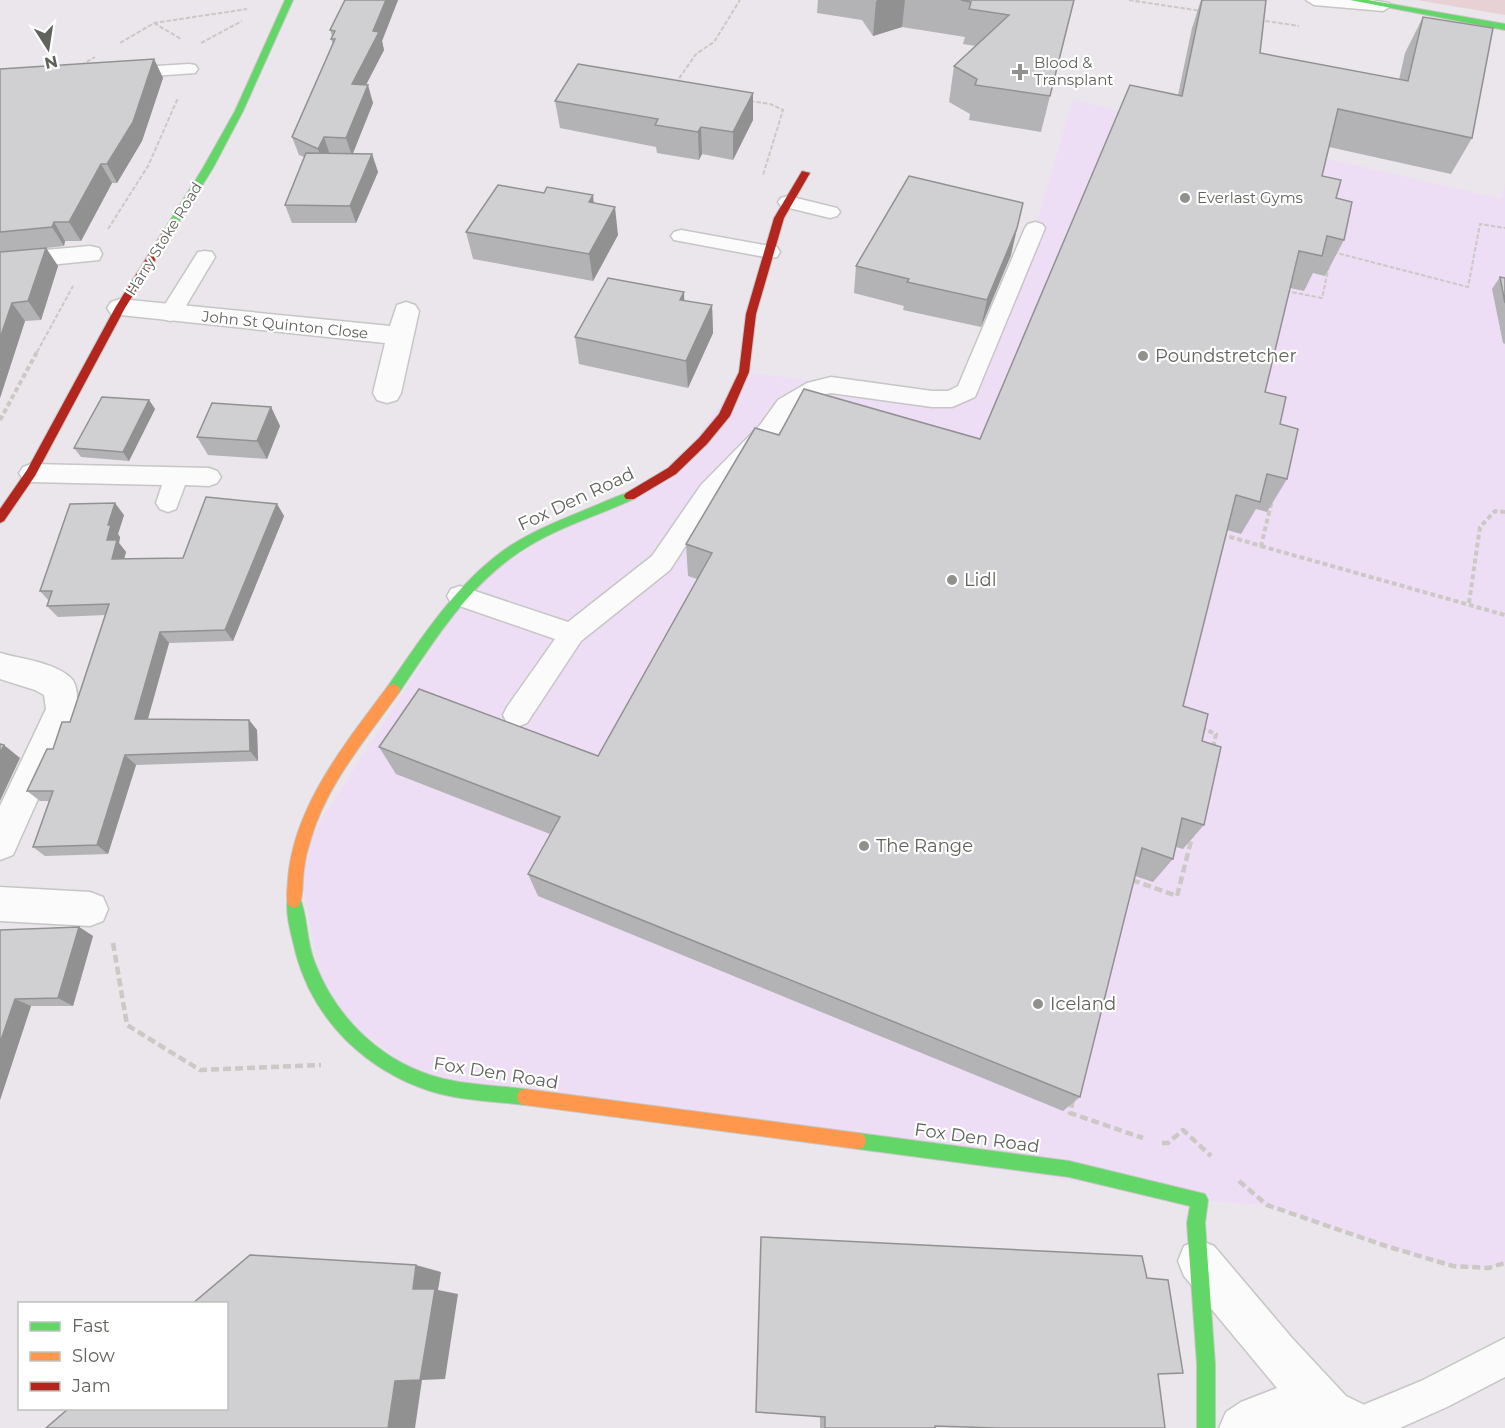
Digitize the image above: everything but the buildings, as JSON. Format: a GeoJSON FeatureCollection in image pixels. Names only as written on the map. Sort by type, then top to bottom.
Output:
{"type":"FeatureCollection","features":[{"type":"Feature","properties":{"kind":"street","name":"Harry Stoke Road"},"geometry":{"type":"LineString","coordinates":[[0,518],[31,473],[120,308],[208,168],[239,111],[289,0]]}},
{"type":"Feature","properties":{"kind":"street"},"geometry":{"type":"LineString","coordinates":[[1354,0],[1505,27]]}},
{"type":"Feature","properties":{"kind":"street","name":"Fox Den Road"},"geometry":{"type":"LineString","coordinates":[[805,173],[784,210],[751,314],[744,372],[724,416],[703,441],[672,471],[636,493],[597,512],[539,534],[507,554],[479,576],[460,596],[339,766],[317,802],[304,832],[296,865],[293,904],[298,944],[313,984],[337,1021],[387,1062],[429,1083],[1069,1168],[1199,1200],[1196,1223],[1199,1260]]}},
{"type":"Feature","properties":{"kind":"street"},"geometry":{"type":"LineString","coordinates":[[0,262],[90,255]]}},
{"type":"Feature","properties":{"kind":"street","name":"John St Quinton Close"},"geometry":{"type":"LineString","coordinates":[[120,308],[400,336]]}},
{"type":"Feature","properties":{"kind":"street"},"geometry":{"type":"LineString","coordinates":[[387,393],[406,311]]}},
{"type":"Feature","properties":{"kind":"street"},"geometry":{"type":"LineString","coordinates":[[0,666],[44,679],[60,688],[62,709],[0,844]]}},
{"type":"Feature","properties":{"kind":"street"},"geometry":{"type":"LineString","coordinates":[[0,904],[90,909]]}},
{"type":"Feature","properties":{"kind":"street"},"geometry":{"type":"LineString","coordinates":[[1199,1260],[1276,1354],[1351,1422]]}},
{"type":"Feature","properties":{"kind":"street"},"geometry":{"type":"LineString","coordinates":[[1199,1260],[1206,1364],[1206,1428]]}},
{"type":"Feature","properties":{"kind":"street"},"geometry":{"type":"LineString","coordinates":[[1242,1428],[1259,1416],[1280,1409],[1301,1407],[1351,1422]]}},
{"type":"Feature","properties":{"kind":"lane"},"geometry":{"type":"LineString","coordinates":[[1314,0],[1393,7]]}},
{"type":"Feature","properties":{"kind":"lane"},"geometry":{"type":"LineString","coordinates":[[106,74],[189,69]]}},
{"type":"Feature","properties":{"kind":"lane"},"geometry":{"type":"LineString","coordinates":[[784,210],[830,212]]}},
{"type":"Feature","properties":{"kind":"lane"},"geometry":{"type":"LineString","coordinates":[[517,715],[572,634],[661,563],[709,491],[768,431],[786,406],[803,394],[831,385],[932,399],[952,399],[967,391],[1035,228]]}},
{"type":"Feature","properties":{"kind":"lane"},"geometry":{"type":"LineString","coordinates":[[692,239],[770,252]]}},
{"type":"Feature","properties":{"kind":"lane","name":"John St Quinton Close"},"geometry":{"type":"LineString","coordinates":[[170,314],[205,257]]}},
{"type":"Feature","properties":{"kind":"lane"},"geometry":{"type":"LineString","coordinates":[[31,473],[209,477]]}},
{"type":"Feature","properties":{"kind":"lane"},"geometry":{"type":"LineString","coordinates":[[168,503],[176,477]]}},
{"type":"Feature","properties":{"kind":"lane"},"geometry":{"type":"LineString","coordinates":[[460,596],[572,634]]}},
{"type":"Feature","properties":{"kind":"lane"},"geometry":{"type":"LineString","coordinates":[[1351,1422],[1418,1403],[1505,1356]]}},
{"type":"Feature","properties":{"kind":"path"},"geometry":{"type":"LineString","coordinates":[[685,89],[678,80],[684,69],[696,54],[714,42],[740,0]]}},
{"type":"Feature","properties":{"kind":"path"},"geometry":{"type":"LineString","coordinates":[[116,45],[154,23],[248,9]]}},
{"type":"Feature","properties":{"kind":"path"},"geometry":{"type":"LineString","coordinates":[[0,420],[90,255],[128,201],[168,128],[189,69],[194,47],[247,18]]}},
{"type":"Feature","properties":{"kind":"path"},"geometry":{"type":"LineString","coordinates":[[154,23],[194,47]]}},
{"type":"Feature","properties":{"kind":"path"},"geometry":{"type":"LineString","coordinates":[[78,66],[97,56]]}},
{"type":"Feature","properties":{"kind":"path"},"geometry":{"type":"LineString","coordinates":[[748,101],[770,104],[783,110],[782,123],[765,158],[761,187],[784,210]]}},
{"type":"Feature","properties":{"kind":"path"},"geometry":{"type":"LineString","coordinates":[[1333,252],[1468,287],[1480,224],[1505,228]]}},
{"type":"Feature","properties":{"kind":"path"},"geometry":{"type":"LineString","coordinates":[[1283,301],[1286,290],[1322,298],[1335,241]]}},
{"type":"Feature","properties":{"kind":"path"},"geometry":{"type":"LineString","coordinates":[[1261,546],[1274,492]]}},
{"type":"Feature","properties":{"kind":"path"},"geometry":{"type":"LineString","coordinates":[[1469,603],[1480,527],[1495,511],[1505,512]]}},
{"type":"Feature","properties":{"kind":"path"},"geometry":{"type":"LineString","coordinates":[[1221,547],[1224,535],[1505,615]]}},
{"type":"Feature","properties":{"kind":"path"},"geometry":{"type":"LineString","coordinates":[[1197,727],[1216,734],[1211,757]]}},
{"type":"Feature","properties":{"kind":"path"},"geometry":{"type":"LineString","coordinates":[[1127,891],[1130,879],[1178,896],[1194,827]]}},
{"type":"Feature","properties":{"kind":"path"},"geometry":{"type":"LineString","coordinates":[[90,909],[113,944],[127,1025],[200,1070],[387,1062]]}},
{"type":"Feature","properties":{"kind":"path"},"geometry":{"type":"LineString","coordinates":[[1074,1095],[1070,1113],[1147,1140]]}},
{"type":"Feature","properties":{"kind":"path"},"geometry":{"type":"LineString","coordinates":[[1158,1143],[1168,1143],[1184,1130],[1218,1163]]}},
{"type":"Feature","properties":{"kind":"path"},"geometry":{"type":"LineString","coordinates":[[1234,1177],[1267,1205],[1386,1246],[1453,1266],[1488,1268],[1505,1263]]}},
{"type":"Feature","properties":{"kind":"shaded area"},"geometry":{"type":"Polygon","coordinates":[[[1417,0],[1505,0],[1505,15],[1417,0]]]}},
{"type":"Feature","properties":{"kind":"shaded area"},"geometry":{"type":"Polygon","coordinates":[[[1073,100],[1502,199],[1505,183],[1505,1263],[1488,1268],[1453,1266],[1386,1246],[1267,1205],[1199,1200],[429,1083],[325,1004],[297,857],[479,576],[672,471],[744,372],[952,399],[1035,228],[1073,100]]]}},
{"type":"Feature","properties":{"kind":"traffic: fast"},"geometry":{"type":"LineString","coordinates":[[166,235],[208,168],[239,111],[289,0]]}},
{"type":"Feature","properties":{"kind":"traffic: fast"},"geometry":{"type":"LineString","coordinates":[[1354,0],[1505,27]]}},
{"type":"Feature","properties":{"kind":"traffic: fast"},"geometry":{"type":"LineString","coordinates":[[393,690],[457,602],[495,564],[540,534],[630,496]]}},
{"type":"Feature","properties":{"kind":"traffic: fast"},"geometry":{"type":"LineString","coordinates":[[294,901],[298,932],[306,961],[318,989],[333,1014],[352,1036],[375,1055],[401,1071],[430,1083],[465,1090],[525,1097]]}},
{"type":"Feature","properties":{"kind":"traffic: fast"},"geometry":{"type":"LineString","coordinates":[[858,1141],[1069,1169],[1199,1200],[1196,1223],[1206,1364],[1206,1428]]}},
{"type":"Feature","properties":{"kind":"traffic: slow"},"geometry":{"type":"LineString","coordinates":[[294,901],[296,870],[313,814],[326,788],[357,739],[393,690]]}},
{"type":"Feature","properties":{"kind":"traffic: slow"},"geometry":{"type":"LineString","coordinates":[[525,1097],[858,1141]]}},
{"type":"Feature","properties":{"kind":"traffic: jam"},"geometry":{"type":"LineString","coordinates":[[630,496],[672,471],[703,441],[724,416],[744,372],[751,314],[779,218],[805,173]]}},
{"type":"Feature","properties":{"kind":"traffic: jam"},"geometry":{"type":"LineString","coordinates":[[0,518],[31,473],[120,308],[166,235]]}},
{"type":"Feature","properties":{"kind":"place","name":"Blood & Transplant"},"geometry":{"type":"Point","coordinates":[1020,72]}},
{"type":"Feature","properties":{"kind":"place","name":"Everlast Gyms"},"geometry":{"type":"Point","coordinates":[1185,198]}},
{"type":"Feature","properties":{"kind":"place","name":"Poundstretcher"},"geometry":{"type":"Point","coordinates":[1143,356]}},
{"type":"Feature","properties":{"kind":"place","name":"Lidl"},"geometry":{"type":"Point","coordinates":[952,580]}},
{"type":"Feature","properties":{"kind":"place","name":"The Range"},"geometry":{"type":"Point","coordinates":[864,846]}},
{"type":"Feature","properties":{"kind":"place","name":"Iceland"},"geometry":{"type":"Point","coordinates":[1038,1004]}}]}
